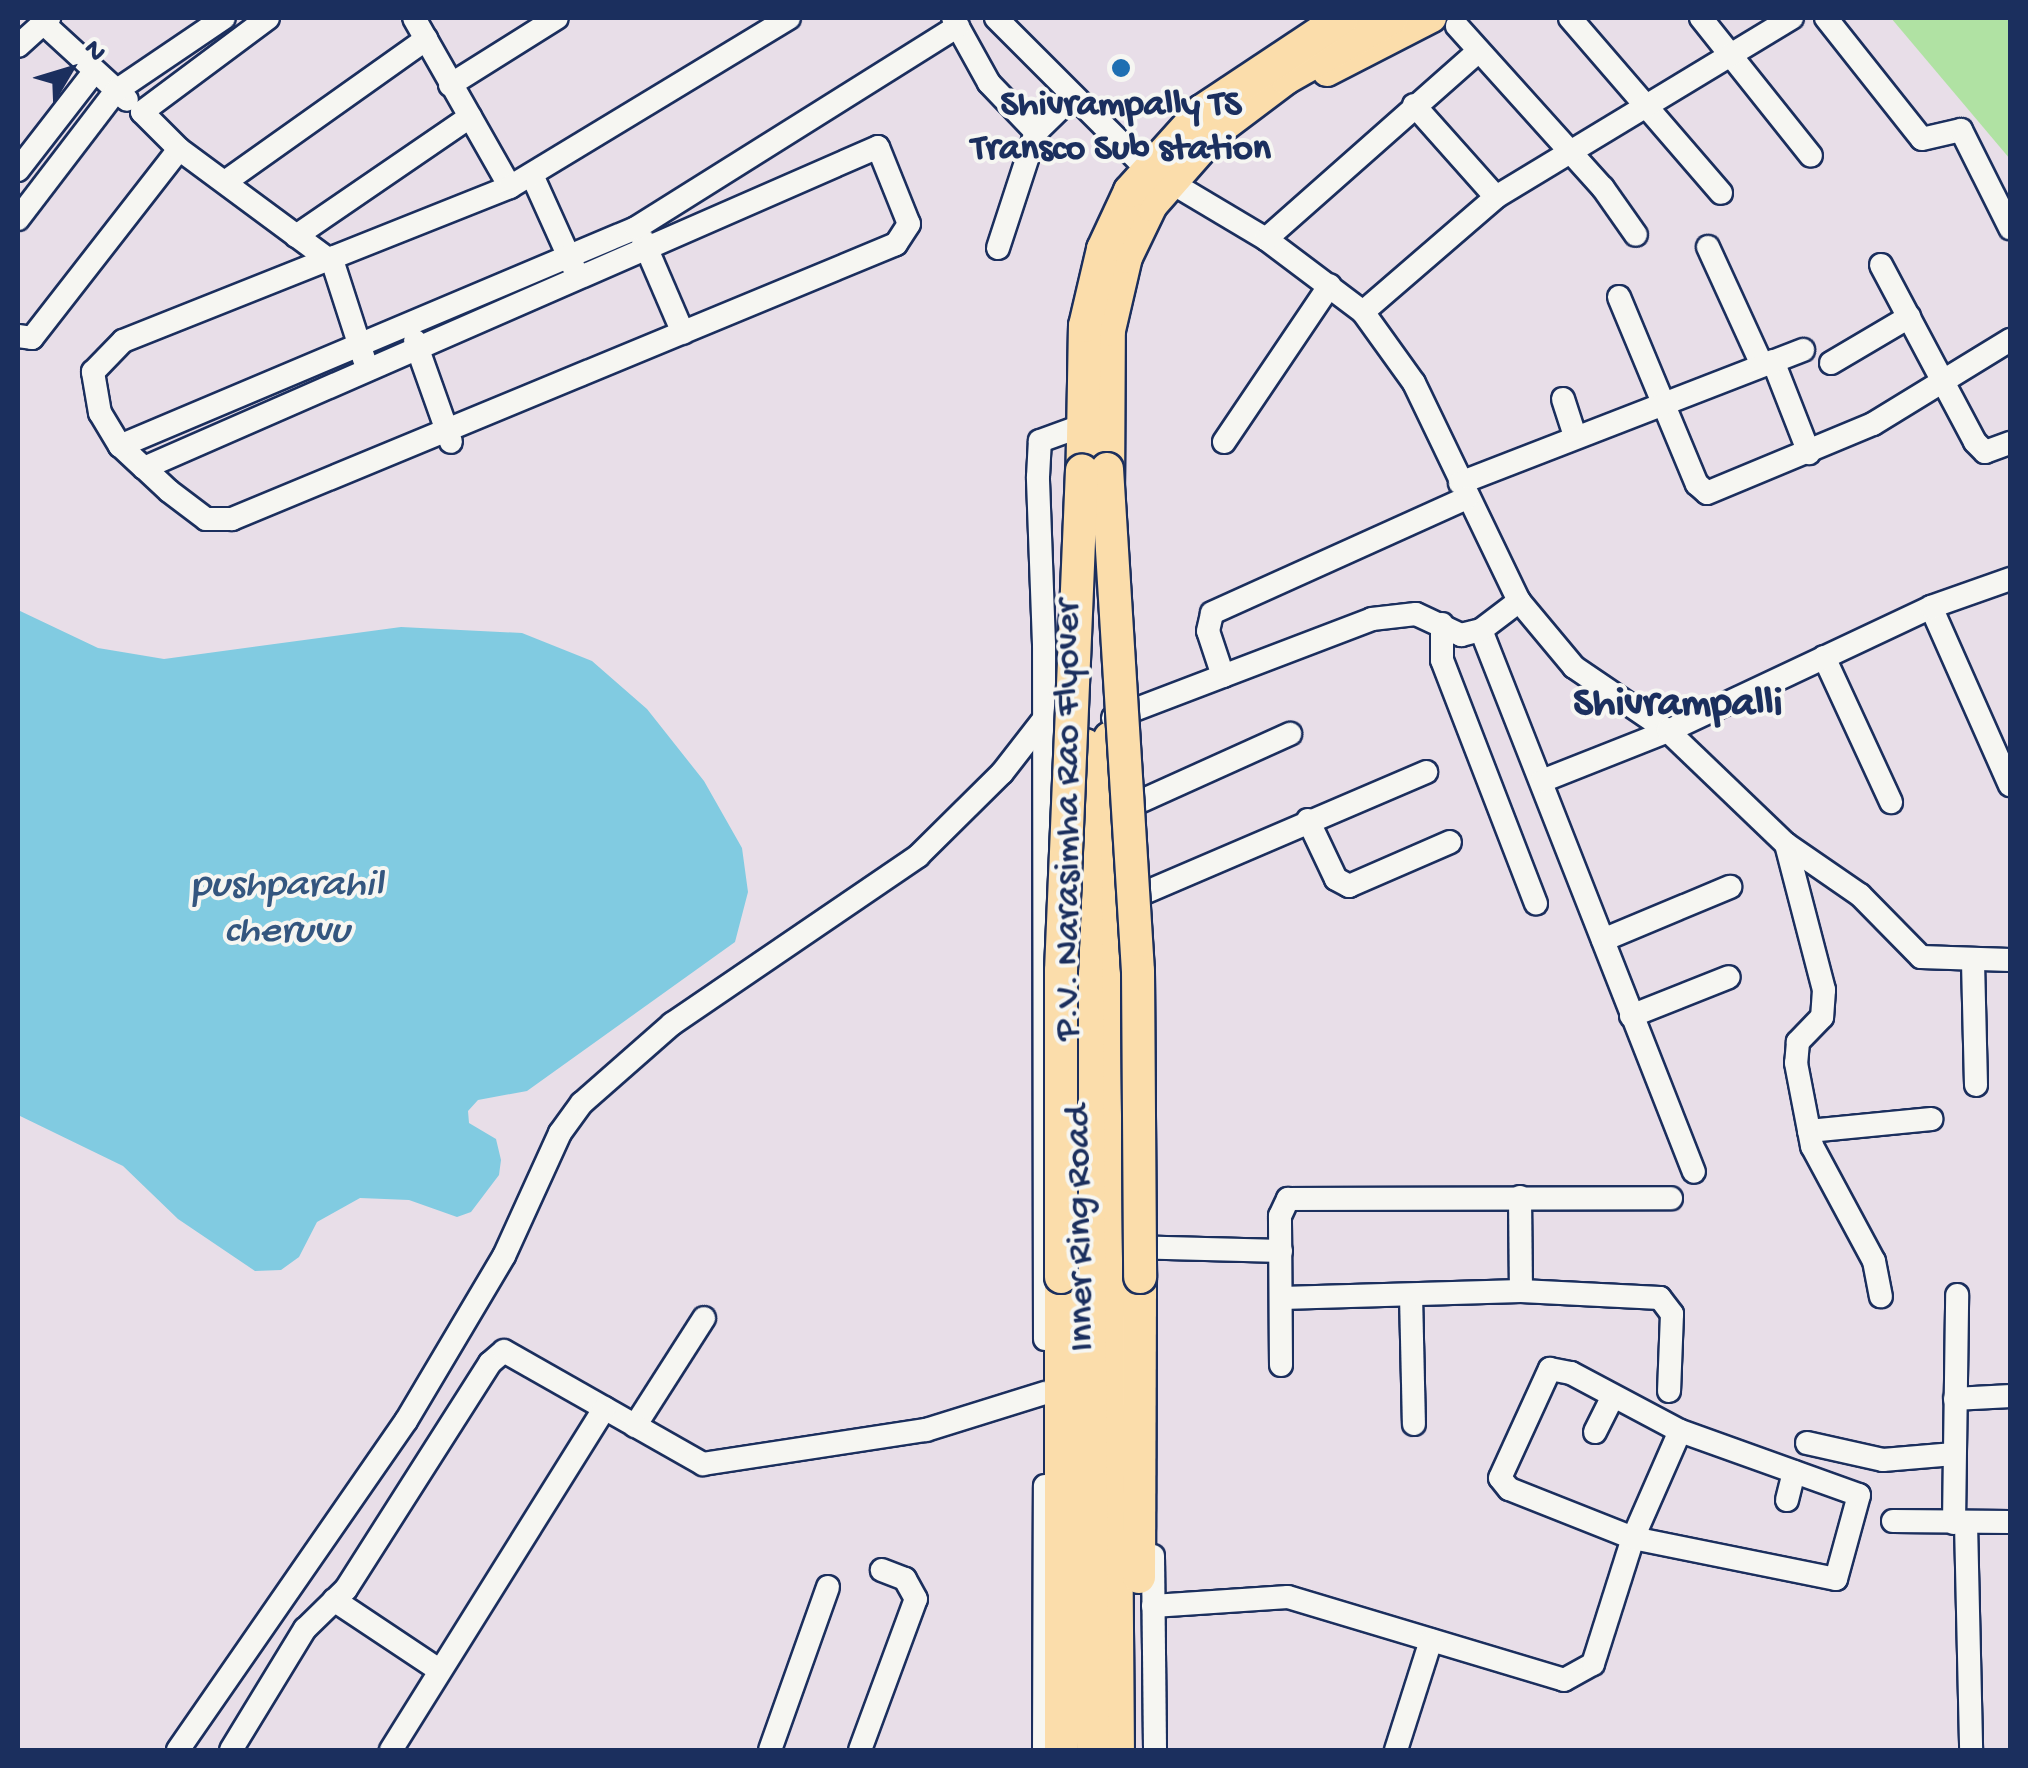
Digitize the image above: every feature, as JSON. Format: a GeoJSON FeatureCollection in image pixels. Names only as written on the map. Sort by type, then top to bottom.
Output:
{"type":"FeatureCollection","features":[{"type":"Feature","properties":{"kind":"highway","name":"P.V. Narasimha Rao Flyover"},"geometry":{"type":"LineString","coordinates":[[1118,1750],[1095,469],[1085,326],[1103,249],[1130,192],[1202,110],[1342,18]]}},
{"type":"Feature","properties":{"kind":"highway","name":"P.V. Narasimha Rao Flyover"},"geometry":{"type":"LineString","coordinates":[[1093,1750],[1095,469],[1109,330],[1126,257],[1151,205],[1218,130],[1286,78],[1392,18]]}},
{"type":"Feature","properties":{"kind":"highway"},"geometry":{"type":"LineString","coordinates":[[1095,469],[1134,886],[1139,1750]]}},
{"type":"Feature","properties":{"kind":"highway"},"geometry":{"type":"LineString","coordinates":[[1060,1750],[1062,937],[1095,469]]}},
{"type":"Feature","properties":{"kind":"main road","name":"Inner Ring Road"},"geometry":{"type":"LineString","coordinates":[[1084,1750],[1084,1243],[1073,344],[1082,281],[1106,214],[1142,155],[1223,80],[1320,18]]}},
{"type":"Feature","properties":{"kind":"main road","name":"Inner Ring Road"},"geometry":{"type":"LineString","coordinates":[[1131,1750],[1134,1251],[1116,906],[1113,361],[1136,261],[1177,186],[1250,118],[1449,20]]}},
{"type":"Feature","properties":{"kind":"street"},"geometry":{"type":"LineString","coordinates":[[18,218],[116,91],[224,18]]}},
{"type":"Feature","properties":{"kind":"street"},"geometry":{"type":"LineString","coordinates":[[142,112],[268,18]]}},
{"type":"Feature","properties":{"kind":"street"},"geometry":{"type":"LineString","coordinates":[[414,18],[510,187]]}},
{"type":"Feature","properties":{"kind":"street"},"geometry":{"type":"LineString","coordinates":[[450,86],[557,18]]}},
{"type":"Feature","properties":{"kind":"street"},"geometry":{"type":"LineString","coordinates":[[789,18],[510,187],[333,263],[112,350],[93,372],[100,412],[120,446],[206,519],[232,519],[451,432],[896,244]]}},
{"type":"Feature","properties":{"kind":"street"},"geometry":{"type":"LineString","coordinates":[[996,18],[1142,155]]}},
{"type":"Feature","properties":{"kind":"street"},"geometry":{"type":"LineString","coordinates":[[1570,18],[1720,193]]}},
{"type":"Feature","properties":{"kind":"street"},"geometry":{"type":"LineString","coordinates":[[1701,18],[1811,156]]}},
{"type":"Feature","properties":{"kind":"street"},"geometry":{"type":"LineString","coordinates":[[1363,312],[1496,197],[1792,18]]}},
{"type":"Feature","properties":{"kind":"street"},"geometry":{"type":"LineString","coordinates":[[1826,18],[1922,139],[1958,126],[2001,187],[2010,228]]}},
{"type":"Feature","properties":{"kind":"street"},"geometry":{"type":"LineString","coordinates":[[18,46],[46,20],[94,72],[179,149],[333,263],[369,374]]}},
{"type":"Feature","properties":{"kind":"street"},"geometry":{"type":"LineString","coordinates":[[1449,20],[1570,153],[1636,235]]}},
{"type":"Feature","properties":{"kind":"street"},"geometry":{"type":"LineString","coordinates":[[120,446],[636,228],[955,22],[990,83],[1036,132]]}},
{"type":"Feature","properties":{"kind":"street"},"geometry":{"type":"LineString","coordinates":[[225,182],[426,38]]}},
{"type":"Feature","properties":{"kind":"street"},"geometry":{"type":"LineString","coordinates":[[1266,239],[1476,52]]}},
{"type":"Feature","properties":{"kind":"street"},"geometry":{"type":"LineString","coordinates":[[1040,61],[1070,98],[1142,155]]}},
{"type":"Feature","properties":{"kind":"street"},"geometry":{"type":"LineString","coordinates":[[18,170],[94,72]]}},
{"type":"Feature","properties":{"kind":"street"},"geometry":{"type":"LineString","coordinates":[[998,248],[1036,132],[1070,98]]}},
{"type":"Feature","properties":{"kind":"street"},"geometry":{"type":"LineString","coordinates":[[1414,104],[1496,197]]}},
{"type":"Feature","properties":{"kind":"street"},"geometry":{"type":"LineString","coordinates":[[296,236],[470,117]]}},
{"type":"Feature","properties":{"kind":"street"},"geometry":{"type":"LineString","coordinates":[[144,468],[420,353],[878,148],[909,224],[896,244],[893,260],[837,284]]}},
{"type":"Feature","properties":{"kind":"street"},"geometry":{"type":"LineString","coordinates":[[18,336],[32,338],[179,149]]}},
{"type":"Feature","properties":{"kind":"street"},"geometry":{"type":"LineString","coordinates":[[532,175],[580,283]]}},
{"type":"Feature","properties":{"kind":"street"},"geometry":{"type":"LineString","coordinates":[[1177,186],[1266,239],[1363,312],[1414,383],[1520,601],[1574,667],[1668,730],[1786,844],[1860,895],[1921,957],[1973,962],[2010,960]]}},
{"type":"Feature","properties":{"kind":"street"},"geometry":{"type":"LineString","coordinates":[[107,243],[124,242],[160,195]]}},
{"type":"Feature","properties":{"kind":"street"},"geometry":{"type":"LineString","coordinates":[[636,228],[683,333]]}},
{"type":"Feature","properties":{"kind":"street"},"geometry":{"type":"LineString","coordinates":[[1708,247],[1808,453]]}},
{"type":"Feature","properties":{"kind":"street"},"geometry":{"type":"LineString","coordinates":[[1880,265],[1985,452],[2010,442]]}},
{"type":"Feature","properties":{"kind":"street"},"geometry":{"type":"LineString","coordinates":[[1224,442],[1330,285]]}},
{"type":"Feature","properties":{"kind":"street"},"geometry":{"type":"LineString","coordinates":[[1620,296],[1696,484],[1707,493],[1873,424],[1942,377],[2010,340]]}},
{"type":"Feature","properties":{"kind":"street"},"geometry":{"type":"LineString","coordinates":[[1830,363],[1908,317]]}},
{"type":"Feature","properties":{"kind":"street"},"geometry":{"type":"LineString","coordinates":[[375,476],[448,447],[451,432],[408,324]]}},
{"type":"Feature","properties":{"kind":"street"},"geometry":{"type":"LineString","coordinates":[[1223,676],[1208,631],[1212,613],[1575,435],[1803,350]]}},
{"type":"Feature","properties":{"kind":"street"},"geometry":{"type":"LineString","coordinates":[[1563,399],[1575,435]]}},
{"type":"Feature","properties":{"kind":"street","name":"Inner Ring Road"},"geometry":{"type":"LineString","coordinates":[[1044,1750],[1044,719],[1040,441],[1076,428]]}},
{"type":"Feature","properties":{"kind":"street"},"geometry":{"type":"LineString","coordinates":[[1542,781],[1668,730],[1932,607],[2010,579]]}},
{"type":"Feature","properties":{"kind":"street"},"geometry":{"type":"LineString","coordinates":[[1113,718],[1372,620],[1416,614],[1461,635],[1481,630],[1520,601]]}},
{"type":"Feature","properties":{"kind":"street"},"geometry":{"type":"LineString","coordinates":[[1932,607],[2010,785]]}},
{"type":"Feature","properties":{"kind":"street"},"geometry":{"type":"LineString","coordinates":[[1442,624],[1442,660],[1536,904]]}},
{"type":"Feature","properties":{"kind":"street"},"geometry":{"type":"LineString","coordinates":[[1481,630],[1694,1172]]}},
{"type":"Feature","properties":{"kind":"street"},"geometry":{"type":"LineString","coordinates":[[1824,657],[1892,802]]}},
{"type":"Feature","properties":{"kind":"street"},"geometry":{"type":"LineString","coordinates":[[178,1750],[406,1421],[504,1256],[560,1132],[582,1104],[672,1024],[918,856],[1002,774],[1044,719]]}},
{"type":"Feature","properties":{"kind":"street"},"geometry":{"type":"LineString","coordinates":[[1114,814],[1290,734]]}},
{"type":"Feature","properties":{"kind":"street"},"geometry":{"type":"LineString","coordinates":[[1116,906],[1426,772]]}},
{"type":"Feature","properties":{"kind":"street"},"geometry":{"type":"LineString","coordinates":[[1308,820],[1336,879],[1349,886],[1450,842]]}},
{"type":"Feature","properties":{"kind":"street"},"geometry":{"type":"LineString","coordinates":[[1786,844],[1824,990],[1822,1017],[1798,1042],[1796,1063],[1810,1130],[1826,1176],[1874,1260],[1881,1296]]}},
{"type":"Feature","properties":{"kind":"street"},"geometry":{"type":"LineString","coordinates":[[1602,940],[1730,887]]}},
{"type":"Feature","properties":{"kind":"street"},"geometry":{"type":"LineString","coordinates":[[1973,962],[1976,1085]]}},
{"type":"Feature","properties":{"kind":"street"},"geometry":{"type":"LineString","coordinates":[[1631,1016],[1729,978]]}},
{"type":"Feature","properties":{"kind":"street"},"geometry":{"type":"LineString","coordinates":[[1810,1130],[1932,1119]]}},
{"type":"Feature","properties":{"kind":"street"},"geometry":{"type":"LineString","coordinates":[[1520,1196],[1521,1291]]}},
{"type":"Feature","properties":{"kind":"street"},"geometry":{"type":"LineString","coordinates":[[1281,1364],[1282,1205],[1296,1197],[1671,1198]]}},
{"type":"Feature","properties":{"kind":"street"},"geometry":{"type":"LineString","coordinates":[[1044,1244],[1084,1243]]}},
{"type":"Feature","properties":{"kind":"street"},"geometry":{"type":"LineString","coordinates":[[1134,1251],[1280,1245]]}},
{"type":"Feature","properties":{"kind":"street"},"geometry":{"type":"LineString","coordinates":[[1134,1251],[1280,1245]]}},
{"type":"Feature","properties":{"kind":"street","name":"Inner Ring Road"},"geometry":{"type":"LineString","coordinates":[[1134,1251],[1154,1606],[1155,1750]]}},
{"type":"Feature","properties":{"kind":"street"},"geometry":{"type":"LineString","coordinates":[[1282,1298],[1521,1291],[1660,1298],[1672,1314],[1668,1391]]}},
{"type":"Feature","properties":{"kind":"street"},"geometry":{"type":"LineString","coordinates":[[1411,1294],[1414,1424]]}},
{"type":"Feature","properties":{"kind":"street"},"geometry":{"type":"LineString","coordinates":[[1958,1296],[1954,1454],[1971,1750]]}},
{"type":"Feature","properties":{"kind":"street"},"geometry":{"type":"LineString","coordinates":[[635,1426],[704,1318]]}},
{"type":"Feature","properties":{"kind":"street"},"geometry":{"type":"LineString","coordinates":[[231,1750],[305,1630],[334,1600],[496,1355],[515,1353],[688,1458],[720,1463],[926,1430],[1045,1393]]}},
{"type":"Feature","properties":{"kind":"street"},"geometry":{"type":"LineString","coordinates":[[1550,1370],[1613,1396],[1680,1431],[1859,1495],[1836,1580],[1632,1538],[1509,1489],[1500,1478],[1550,1370]]}},
{"type":"Feature","properties":{"kind":"street"},"geometry":{"type":"LineString","coordinates":[[1595,1432],[1613,1396]]}},
{"type":"Feature","properties":{"kind":"street"},"geometry":{"type":"LineString","coordinates":[[1956,1399],[2010,1396]]}},
{"type":"Feature","properties":{"kind":"street"},"geometry":{"type":"LineString","coordinates":[[391,1750],[605,1408]]}},
{"type":"Feature","properties":{"kind":"street"},"geometry":{"type":"LineString","coordinates":[[1154,1606],[1288,1597],[1573,1680],[1592,1664],[1632,1538],[1680,1431]]}},
{"type":"Feature","properties":{"kind":"street"},"geometry":{"type":"LineString","coordinates":[[1806,1443],[1883,1460],[1954,1454]]}},
{"type":"Feature","properties":{"kind":"street"},"geometry":{"type":"LineString","coordinates":[[1787,1500],[1794,1472]]}},
{"type":"Feature","properties":{"kind":"street"},"geometry":{"type":"LineString","coordinates":[[1893,1521],[2010,1522]]}},
{"type":"Feature","properties":{"kind":"street"},"geometry":{"type":"LineString","coordinates":[[860,1750],[916,1599],[905,1579],[882,1570]]}},
{"type":"Feature","properties":{"kind":"street"},"geometry":{"type":"LineString","coordinates":[[770,1750],[828,1586]]}},
{"type":"Feature","properties":{"kind":"street"},"geometry":{"type":"LineString","coordinates":[[334,1600],[440,1670]]}},
{"type":"Feature","properties":{"kind":"street"},"geometry":{"type":"LineString","coordinates":[[1396,1750],[1431,1640]]}},
{"type":"Feature","properties":{"kind":"green space"},"geometry":{"type":"Polygon","coordinates":[[[1891,18],[2010,18],[2010,159],[1891,18]]]}},
{"type":"Feature","properties":{"kind":"water","name":"pushparahil cheruvu"},"geometry":{"type":"Polygon","coordinates":[[[18,610],[98,648],[164,659],[401,627],[522,633],[592,661],[647,709],[704,781],[742,848],[748,892],[735,942],[527,1091],[478,1100],[468,1111],[469,1123],[496,1139],[501,1160],[499,1175],[471,1212],[457,1217],[409,1200],[360,1198],[317,1222],[299,1257],[281,1270],[255,1271],[178,1219],[123,1166],[18,1115],[18,610]]]}},
{"type":"Feature","properties":{"kind":"place","name":"Shivrampally TS Transco Sub station"},"geometry":{"type":"Point","coordinates":[1121,68]}},
{"type":"Feature","properties":{"kind":"district","name":"Shivrampalli"},"geometry":{"type":"Point","coordinates":[1678,706]}}]}
